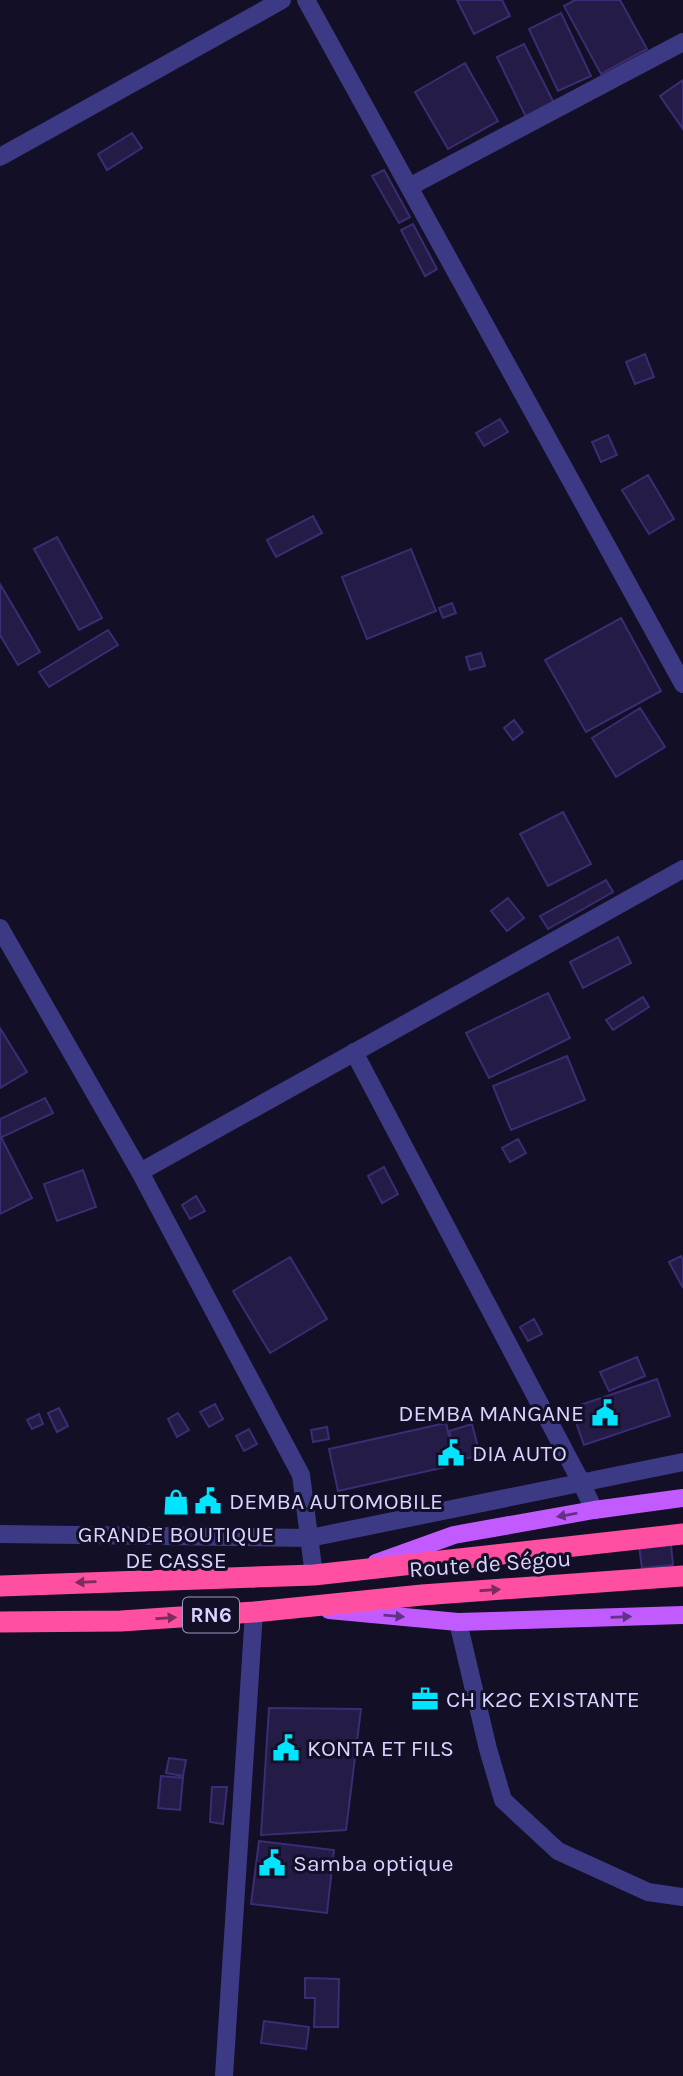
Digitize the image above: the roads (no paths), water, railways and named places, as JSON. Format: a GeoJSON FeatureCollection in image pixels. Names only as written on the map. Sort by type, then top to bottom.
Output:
{"type":"FeatureCollection","features":[{"type":"Feature","properties":{"kind":"highway","name":"Route de Ségou"},"geometry":{"type":"LineString","coordinates":[[0,1586],[314,1574],[683,1534]]}},
{"type":"Feature","properties":{"kind":"highway","name":"Route de Ségou"},"geometry":{"type":"LineString","coordinates":[[0,1622],[121,1621],[683,1576]]}},
{"type":"Feature","properties":{"kind":"main road","name":"Route de Ségou"},"geometry":{"type":"LineString","coordinates":[[363,1567],[454,1535],[594,1510],[683,1498]]}},
{"type":"Feature","properties":{"kind":"main road","name":"Route de Ségou"},"geometry":{"type":"LineString","coordinates":[[302,1608],[458,1622],[683,1615]]}},
{"type":"Feature","properties":{"kind":"street"},"geometry":{"type":"LineString","coordinates":[[0,156],[282,0]]}},
{"type":"Feature","properties":{"kind":"street"},"geometry":{"type":"LineString","coordinates":[[306,0],[683,684]]}},
{"type":"Feature","properties":{"kind":"street"},"geometry":{"type":"LineString","coordinates":[[409,187],[683,42]]}},
{"type":"Feature","properties":{"kind":"street"},"geometry":{"type":"LineString","coordinates":[[140,1172],[683,869]]}},
{"type":"Feature","properties":{"kind":"street"},"geometry":{"type":"LineString","coordinates":[[0,928],[140,1172],[300,1475],[314,1574]]}},
{"type":"Feature","properties":{"kind":"street"},"geometry":{"type":"LineString","coordinates":[[354,1052],[582,1482],[594,1510]]}},
{"type":"Feature","properties":{"kind":"street"},"geometry":{"type":"LineString","coordinates":[[0,1534],[310,1538],[683,1462]]}},
{"type":"Feature","properties":{"kind":"street"},"geometry":{"type":"LineString","coordinates":[[224,2076],[254,1612]]}},
{"type":"Feature","properties":{"kind":"street"},"geometry":{"type":"LineString","coordinates":[[458,1622],[503,1800],[558,1851],[648,1892],[683,1897]]}},
{"type":"Feature","properties":{"kind":"place","name":"DEMBA MANGANE"},"geometry":{"type":"Point","coordinates":[605,1413]}},
{"type":"Feature","properties":{"kind":"place","name":"DIA AUTO"},"geometry":{"type":"Point","coordinates":[451,1453]}},
{"type":"Feature","properties":{"kind":"place","name":"DEMBA AUTOMOBILE"},"geometry":{"type":"Point","coordinates":[208,1501]}},
{"type":"Feature","properties":{"kind":"place","name":"GRANDE BOUTIQUE DE CASSE"},"geometry":{"type":"Point","coordinates":[176,1502]}},
{"type":"Feature","properties":{"kind":"place","name":"CH K2C EXISTANTE"},"geometry":{"type":"Point","coordinates":[425,1699]}},
{"type":"Feature","properties":{"kind":"place","name":"KONTA ET FILS"},"geometry":{"type":"Point","coordinates":[286,1748]}},
{"type":"Feature","properties":{"kind":"place","name":"Samba optique"},"geometry":{"type":"Point","coordinates":[272,1863]}}]}
